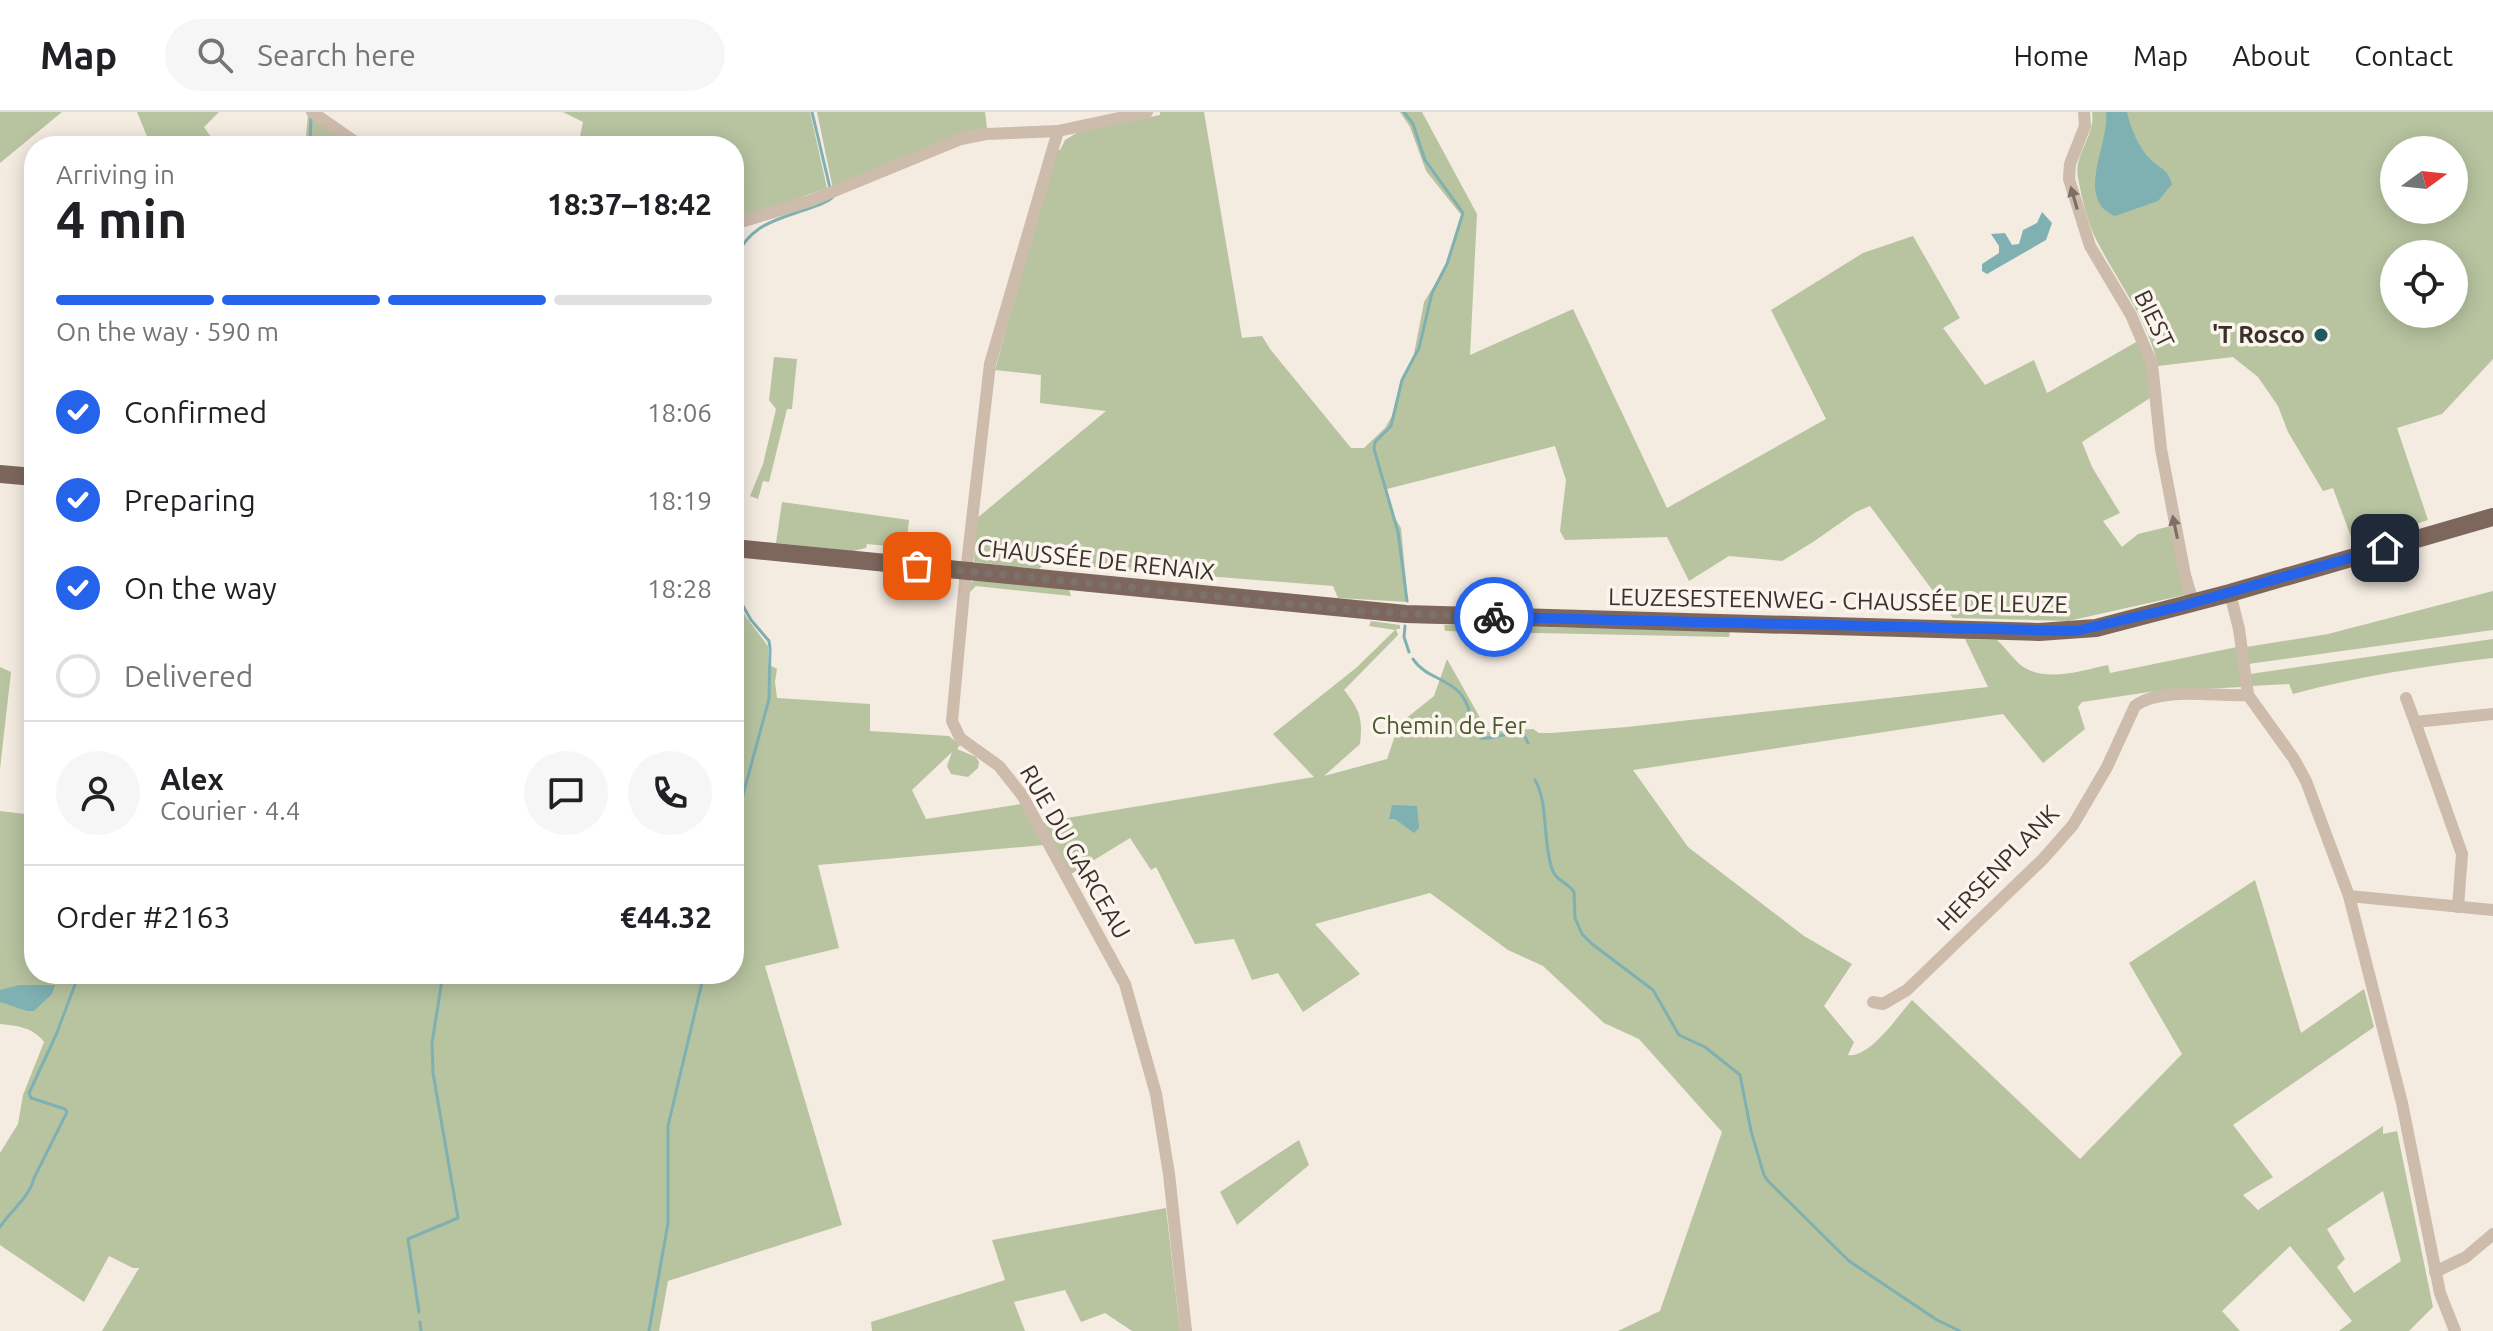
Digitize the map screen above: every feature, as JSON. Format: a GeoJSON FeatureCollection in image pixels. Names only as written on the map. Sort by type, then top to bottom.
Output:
{"type":"FeatureCollection","features":[{"type":"Feature","properties":{"kind":"main road"},"geometry":{"type":"LineString","coordinates":[[0,474],[24,476]]}},
{"type":"Feature","properties":{"kind":"main road","name":"LEUZESESTEENWEG - CHAUSSÉE DE LEUZE"},"geometry":{"type":"LineString","coordinates":[[1406,614],[2039,632],[2096,628],[2493,517]]}},
{"type":"Feature","properties":{"kind":"main road","name":"CHAUSSÉE DE RENAIX"},"geometry":{"type":"LineString","coordinates":[[744,549],[1406,614]]}},
{"type":"Feature","properties":{"kind":"street"},"geometry":{"type":"LineString","coordinates":[[312,112],[347,136]]}},
{"type":"Feature","properties":{"kind":"street"},"geometry":{"type":"LineString","coordinates":[[744,221],[832,193],[972,136],[1058,131],[1147,112]]}},
{"type":"Feature","properties":{"kind":"street","name":"BIEST"},"geometry":{"type":"LineString","coordinates":[[2084,112],[2085,126],[2070,164],[2069,179],[2090,246],[2131,315],[2152,364],[2162,460],[2193,602]]}},
{"type":"Feature","properties":{"kind":"street","name":"RUE DU GARCEAU"},"geometry":{"type":"LineString","coordinates":[[1058,131],[992,352],[952,721],[960,738],[999,766],[1022,795],[1125,984],[1156,1094],[1169,1174],[1186,1331]]}},
{"type":"Feature","properties":{"kind":"street"},"geometry":{"type":"LineString","coordinates":[[2230,593],[2239,629],[2248,695],[2306,781],[2349,896],[2399,1089],[2435,1272],[2455,1331]]}},
{"type":"Feature","properties":{"kind":"street","name":"HERSENPLANK"},"geometry":{"type":"LineString","coordinates":[[1873,1002],[1883,1004],[1907,990],[2060,840],[2086,805],[2135,706],[2145,699],[2160,697],[2248,695]]}},
{"type":"Feature","properties":{"kind":"street"},"geometry":{"type":"LineString","coordinates":[[2406,698],[2462,854],[2458,907]]}},
{"type":"Feature","properties":{"kind":"street"},"geometry":{"type":"LineString","coordinates":[[2415,722],[2493,714]]}},
{"type":"Feature","properties":{"kind":"street"},"geometry":{"type":"LineString","coordinates":[[2349,896],[2493,910]]}},
{"type":"Feature","properties":{"kind":"street"},"geometry":{"type":"LineString","coordinates":[[2435,1272],[2466,1257],[2493,1234]]}},
{"type":"Feature","properties":{"kind":"green space"},"geometry":{"type":"Polygon","coordinates":[[[0,112],[62,112],[33,136],[24,136],[24,143],[0,163],[0,112]]]}},
{"type":"Feature","properties":{"kind":"green space"},"geometry":{"type":"Polygon","coordinates":[[[137,112],[219,112],[204,127],[210,136],[147,136],[137,112]]]}},
{"type":"Feature","properties":{"kind":"green space"},"geometry":{"type":"Polygon","coordinates":[[[563,112],[810,112],[827,188],[744,215],[744,136],[580,136],[583,122],[563,112]]]}},
{"type":"Feature","properties":{"kind":"green space"},"geometry":{"type":"Polygon","coordinates":[[[817,112],[985,112],[987,128],[961,133],[833,189],[817,112]]]}},
{"type":"Feature","properties":{"kind":"green space"},"geometry":{"type":"Polygon","coordinates":[[[1160,112],[1204,112],[1242,338],[1262,336],[1351,448],[1364,448],[1385,428],[1392,416],[1401,380],[1414,354],[1424,302],[1444,270],[1462,216],[1426,171],[1410,127],[1400,112],[1422,112],[1477,214],[1470,355],[1573,309],[1667,508],[1826,419],[1771,310],[1863,253],[1913,236],[1960,318],[1943,328],[1985,385],[2034,360],[2047,393],[2138,341],[2148,358],[2150,398],[2082,442],[2092,467],[2120,513],[2103,521],[2122,547],[2138,534],[2171,526],[2185,595],[2068,621],[1953,618],[1870,506],[1782,561],[1729,556],[1689,581],[1667,537],[1565,540],[1560,531],[1566,480],[1555,446],[1387,489],[1393,515],[1401,528],[1408,602],[1338,598],[1333,586],[1045,563],[1039,569],[974,562],[976,519],[1106,411],[1040,403],[1041,375],[995,370],[1056,149],[1060,150],[1065,140],[1080,131],[1160,115],[1160,112]]]}},
{"type":"Feature","properties":{"kind":"green space","name":"'T Rosco"},"geometry":{"type":"Polygon","coordinates":[[[2092,112],[2493,112],[2493,359],[2442,414],[2397,428],[2428,520],[2354,545],[2333,488],[2323,491],[2288,432],[2278,406],[2258,377],[2233,357],[2158,366],[2147,333],[2094,236],[2083,203],[2077,170],[2091,129],[2092,112]]]}},
{"type":"Feature","properties":{"kind":"green space"},"geometry":{"type":"Polygon","coordinates":[[[308,115],[338,136],[306,136],[308,115]]]}},
{"type":"Feature","properties":{"kind":"green space"},"geometry":{"type":"Polygon","coordinates":[[[774,357],[797,359],[792,409],[787,409],[769,482],[763,481],[758,499],[750,496],[763,464],[776,409],[769,400],[774,357]]]}},
{"type":"Feature","properties":{"kind":"green space"},"geometry":{"type":"Polygon","coordinates":[[[782,502],[909,520],[906,548],[867,544],[866,548],[853,551],[776,543],[782,502]]]}},
{"type":"Feature","properties":{"kind":"green space"},"geometry":{"type":"Polygon","coordinates":[[[973,580],[1069,589],[1071,596],[976,586],[970,592],[973,580]]]}},
{"type":"Feature","properties":{"kind":"green space"},"geometry":{"type":"Polygon","coordinates":[[[2493,591],[2493,630],[2248,664],[2246,647],[2328,634],[2493,591]]]}},
{"type":"Feature","properties":{"kind":"green space"},"geometry":{"type":"Polygon","coordinates":[[[744,613],[768,646],[768,664],[777,669],[777,698],[870,704],[870,731],[949,736],[960,745],[957,749],[976,757],[978,768],[968,777],[951,774],[947,766],[952,752],[912,790],[926,819],[1021,804],[1044,845],[818,865],[839,948],[765,966],[842,1225],[668,1281],[659,1331],[102,1331],[139,1268],[109,1256],[84,1302],[0,1245],[0,1153],[18,1124],[23,1095],[44,1042],[30,1030],[0,1024],[0,811],[24,814],[24,984],[744,984],[744,613]]]}},
{"type":"Feature","properties":{"kind":"green space","name":"Chemin de Fer"},"geometry":{"type":"Polygon","coordinates":[[[1371,621],[1400,625],[1400,629],[1396,629],[1398,635],[1344,690],[1359,715],[1360,744],[1324,776],[1387,759],[1399,724],[1434,696],[1447,659],[1488,732],[1533,729],[1539,733],[1551,733],[1988,687],[1965,639],[1997,640],[2025,668],[2055,675],[2108,665],[2110,673],[2237,647],[2243,687],[2156,691],[2082,702],[2078,707],[2085,729],[2043,763],[2003,714],[1633,770],[1688,847],[1804,936],[1852,964],[1824,1006],[1854,1042],[1848,1055],[1865,1050],[1874,1043],[1912,1000],[2080,1159],[2182,1054],[2129,963],[2255,880],[2301,1033],[2364,989],[2374,1027],[2233,1125],[2273,1177],[2243,1195],[2258,1210],[2383,1126],[2383,1134],[2397,1131],[2433,1307],[2409,1331],[2339,1331],[2352,1321],[2290,1246],[2222,1311],[2240,1331],[1618,1331],[1660,1311],[1722,1132],[1639,1039],[1604,1023],[1543,966],[1508,950],[1430,893],[1315,924],[1360,974],[1303,1012],[1278,973],[1252,980],[1234,939],[1195,944],[1156,867],[1151,870],[1130,838],[1068,876],[1043,822],[1314,777],[1273,734],[1356,668],[1395,630],[1369,626],[1371,621]],[[2383,1191],[2327,1229],[2345,1259],[2337,1267],[2354,1293],[2401,1261],[2383,1191]]]}},
{"type":"Feature","properties":{"kind":"green space"},"geometry":{"type":"Polygon","coordinates":[[[1444,625],[1730,631],[1729,637],[1445,631],[1444,625]]]}},
{"type":"Feature","properties":{"kind":"green space"},"geometry":{"type":"Polygon","coordinates":[[[2493,639],[2493,658],[2393,672],[2293,694],[2289,684],[2252,686],[2250,674],[2493,639]]]}},
{"type":"Feature","properties":{"kind":"green space"},"geometry":{"type":"Polygon","coordinates":[[[0,667],[11,672],[0,769],[0,667]]]}},
{"type":"Feature","properties":{"kind":"green space"},"geometry":{"type":"Polygon","coordinates":[[[1299,1140],[1309,1165],[1237,1225],[1220,1192],[1299,1140]]]}},
{"type":"Feature","properties":{"kind":"green space"},"geometry":{"type":"Polygon","coordinates":[[[1166,1208],[1180,1331],[1132,1331],[1105,1313],[1081,1322],[1065,1290],[1014,1302],[1025,1331],[872,1331],[871,1322],[1005,1280],[992,1240],[1166,1208]]]}},
{"type":"Feature","properties":{"kind":"water"},"geometry":{"type":"Polygon","coordinates":[[[2106,112],[2127,112],[2142,149],[2166,172],[2172,184],[2158,201],[2115,216],[2103,208],[2095,184],[2106,112]]]}},
{"type":"Feature","properties":{"kind":"water"},"geometry":{"type":"Polygon","coordinates":[[[2042,212],[2052,223],[2046,240],[1987,274],[1982,271],[1982,264],[1999,253],[1999,246],[1991,234],[2005,233],[2012,245],[2019,244],[2023,230],[2037,223],[2042,212]]]}},
{"type":"Feature","properties":{"kind":"water"},"geometry":{"type":"Polygon","coordinates":[[[1392,805],[1417,806],[1419,828],[1414,833],[1395,819],[1389,819],[1392,805]]]}},
{"type":"Feature","properties":{"kind":"water"},"geometry":{"type":"Polygon","coordinates":[[[19,985],[55,985],[52,994],[34,1011],[27,1011],[0,1002],[0,990],[19,985]]]}},
{"type":"Feature","properties":{"kind":"waterway"},"geometry":{"type":"LineString","coordinates":[[812,112],[830,188]]}},
{"type":"Feature","properties":{"kind":"waterway"},"geometry":{"type":"LineString","coordinates":[[1404,112],[1413,124],[1425,160],[1463,213],[1447,264],[1432,293],[1419,348],[1402,380],[1391,426],[1375,442],[1374,449],[1398,532],[1407,601]]}},
{"type":"Feature","properties":{"kind":"waterway"},"geometry":{"type":"LineString","coordinates":[[310,136],[311,118]]}},
{"type":"Feature","properties":{"kind":"waterway"},"geometry":{"type":"LineString","coordinates":[[744,243],[765,225],[823,204],[833,197]]}},
{"type":"Feature","properties":{"kind":"waterway"},"geometry":{"type":"LineString","coordinates":[[744,608],[769,641],[770,648],[769,699],[744,791]]}},
{"type":"Feature","properties":{"kind":"waterway"},"geometry":{"type":"LineString","coordinates":[[1405,626],[1404,637],[1409,652]]}},
{"type":"Feature","properties":{"kind":"waterway"},"geometry":{"type":"LineString","coordinates":[[1413,659],[1459,692],[1481,738],[1518,732],[1523,733],[1528,743]]}},
{"type":"Feature","properties":{"kind":"waterway"},"geometry":{"type":"LineString","coordinates":[[1535,780],[1542,800],[1552,869],[1574,892],[1575,918],[1582,934],[1653,990],[1679,1035],[1705,1047],[1740,1075],[1751,1131],[1768,1181],[1849,1261],[1937,1320],[1960,1331]]}},
{"type":"Feature","properties":{"kind":"waterway"},"geometry":{"type":"LineString","coordinates":[[0,1227],[32,1185],[67,1112],[31,1098],[29,1093],[75,984]]}},
{"type":"Feature","properties":{"kind":"waterway"},"geometry":{"type":"LineString","coordinates":[[419,1312],[408,1239],[458,1218],[433,1073],[432,1043],[441,984]]}},
{"type":"Feature","properties":{"kind":"waterway"},"geometry":{"type":"LineString","coordinates":[[649,1331],[668,1223],[668,1126],[702,984]]}},
{"type":"Feature","properties":{"kind":"waterway"},"geometry":{"type":"LineString","coordinates":[[420,1322],[421,1331]]}},
{"type":"Feature","properties":{"kind":"way so far"},"geometry":{"type":"LineString","coordinates":[[917,566],[1369,612],[1494,617]]}},
{"type":"Feature","properties":{"kind":"place","name":"'T Rosco"},"geometry":{"type":"Point","coordinates":[2321,335]}},
{"type":"Feature","properties":{"kind":"route"},"geometry":{"type":"LineString","coordinates":[[1494,617],[2076,631],[2178,607],[2385,548]]}}]}
